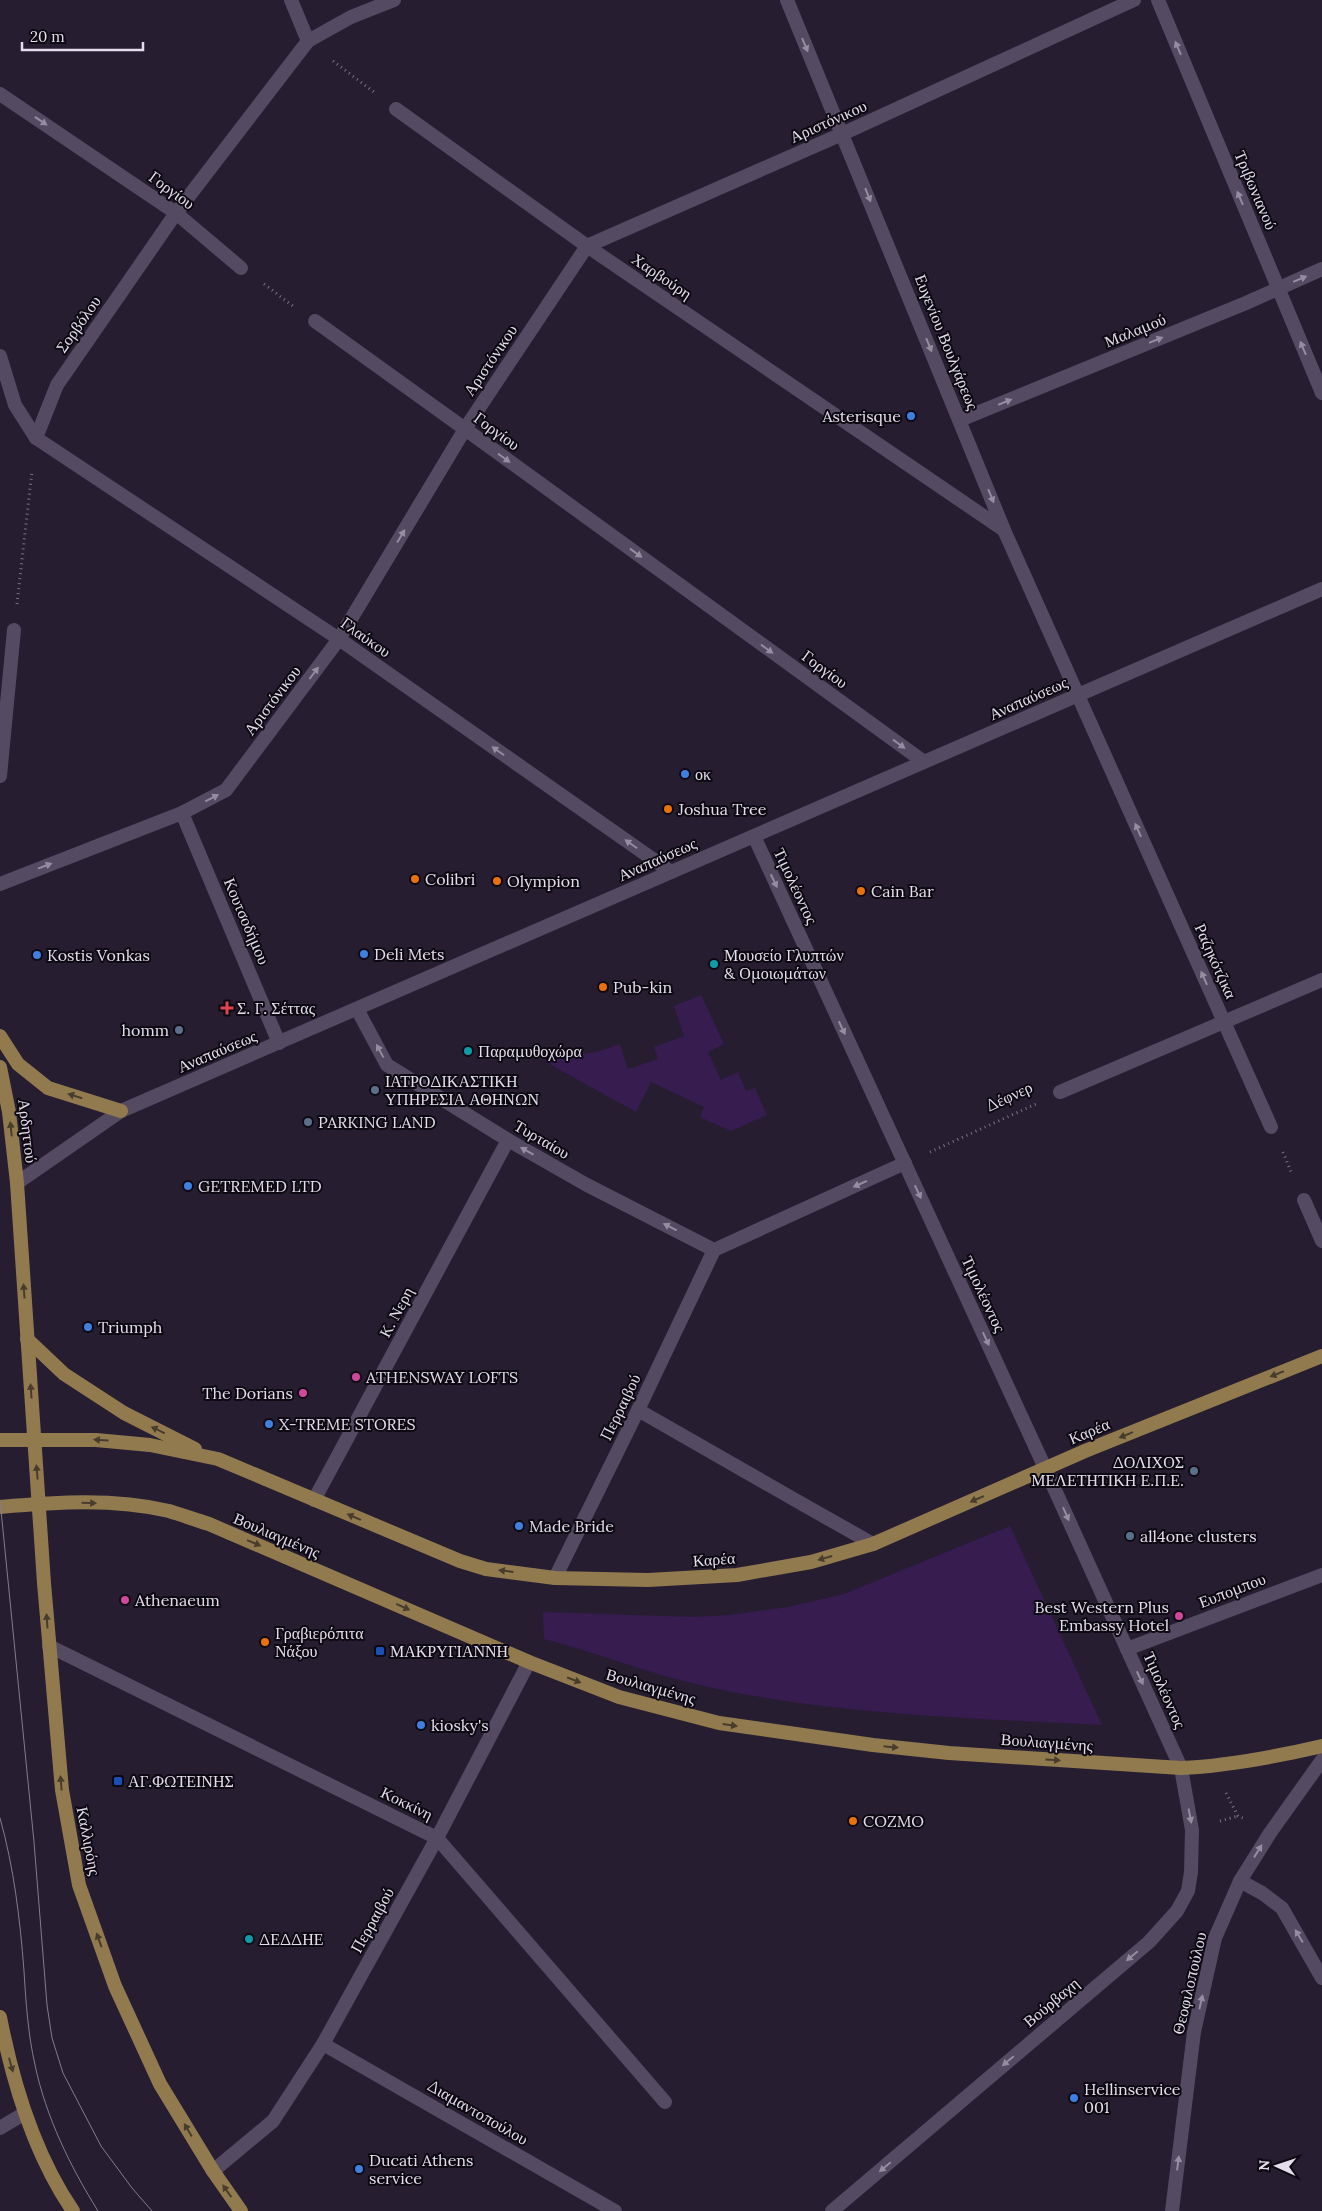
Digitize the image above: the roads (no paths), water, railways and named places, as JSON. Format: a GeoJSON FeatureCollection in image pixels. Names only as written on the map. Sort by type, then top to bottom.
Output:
{"type":"FeatureCollection","features":[{"type":"Feature","properties":{"kind":"main road"},"geometry":{"type":"LineString","coordinates":[[0,1036],[18,1064],[48,1088],[121,1111]]}},
{"type":"Feature","properties":{"kind":"main road","name":"Αρδηττού"},"geometry":{"type":"LineString","coordinates":[[0,1067],[9,1112],[17,1183],[34,1440]]}},
{"type":"Feature","properties":{"kind":"main road"},"geometry":{"type":"LineString","coordinates":[[28,1339],[64,1374],[124,1413],[218,1460],[460,1561],[486,1569],[555,1578]]}},
{"type":"Feature","properties":{"kind":"main road","name":"Καρέα"},"geometry":{"type":"LineString","coordinates":[[555,1578],[648,1580],[737,1576],[811,1562],[873,1544],[1046,1470],[1085,1451],[1322,1356]]}},
{"type":"Feature","properties":{"kind":"main road"},"geometry":{"type":"LineString","coordinates":[[0,1440],[96,1440],[150,1445],[218,1460]]}},
{"type":"Feature","properties":{"kind":"main road","name":"Καλλιρόης"},"geometry":{"type":"LineString","coordinates":[[34,1440],[62,1790],[79,1885],[115,1986],[160,2084],[213,2172],[241,2211]]}},
{"type":"Feature","properties":{"kind":"main road","name":"Βουλιαγμένης"},"geometry":{"type":"LineString","coordinates":[[0,1507],[40,1504],[128,1504],[168,1512],[209,1524],[529,1662],[619,1697],[718,1723],[873,1745],[949,1753],[1181,1768],[1213,1767],[1263,1760],[1322,1746]]}},
{"type":"Feature","properties":{"kind":"main road"},"geometry":{"type":"LineString","coordinates":[[0,2017],[2,2040],[25,2113],[45,2162],[72,2211]]}},
{"type":"Feature","properties":{"kind":"street"},"geometry":{"type":"LineString","coordinates":[[291,0],[308,41]]}},
{"type":"Feature","properties":{"kind":"street","name":"Σορβόλου"},"geometry":{"type":"LineString","coordinates":[[36,438],[57,385],[176,213],[308,41],[351,18],[394,0]]}},
{"type":"Feature","properties":{"kind":"street","name":"Ευγενίου Βουλγάρεως"},"geometry":{"type":"LineString","coordinates":[[787,0],[1004,530],[1078,695]]}},
{"type":"Feature","properties":{"kind":"street","name":"Αριστόνικου"},"geometry":{"type":"LineString","coordinates":[[0,884],[182,813],[226,790],[339,639],[465,429],[587,246],[842,134],[1134,0]]}},
{"type":"Feature","properties":{"kind":"street","name":"Τριβωνιανού"},"geometry":{"type":"LineString","coordinates":[[1158,0],[1322,392]]}},
{"type":"Feature","properties":{"kind":"street","name":"Γοργίου"},"geometry":{"type":"LineString","coordinates":[[0,94],[176,213],[241,268]]}},
{"type":"Feature","properties":{"kind":"street","name":"Χαρβούρη"},"geometry":{"type":"LineString","coordinates":[[396,109],[587,246],[1004,530]]}},
{"type":"Feature","properties":{"kind":"street","name":"Μαλαμού"},"geometry":{"type":"LineString","coordinates":[[960,420],[1246,303],[1322,269]]}},
{"type":"Feature","properties":{"kind":"street","name":"Γοργίου"},"geometry":{"type":"LineString","coordinates":[[315,321],[924,762]]}},
{"type":"Feature","properties":{"kind":"street"},"geometry":{"type":"LineString","coordinates":[[0,356],[15,405],[36,438]]}},
{"type":"Feature","properties":{"kind":"street","name":"Γλαύκου"},"geometry":{"type":"LineString","coordinates":[[36,438],[339,639],[671,872]]}},
{"type":"Feature","properties":{"kind":"street","name":"Αναπαύσεως"},"geometry":{"type":"LineString","coordinates":[[17,1183],[121,1111],[1322,589]]}},
{"type":"Feature","properties":{"kind":"street"},"geometry":{"type":"LineString","coordinates":[[0,776],[14,630]]}},
{"type":"Feature","properties":{"kind":"street","name":"Ραζηκότζικα"},"geometry":{"type":"LineString","coordinates":[[1078,695],[1271,1126]]}},
{"type":"Feature","properties":{"kind":"street","name":"Κουτσοδήμου"},"geometry":{"type":"LineString","coordinates":[[182,813],[279,1043]]}},
{"type":"Feature","properties":{"kind":"street","name":"Τιμολέοντος"},"geometry":{"type":"LineString","coordinates":[[754,836],[1181,1768]]}},
{"type":"Feature","properties":{"kind":"street"},"geometry":{"type":"LineString","coordinates":[[1060,1092],[1322,980]]}},
{"type":"Feature","properties":{"kind":"street","name":"Τυρταίου"},"geometry":{"type":"LineString","coordinates":[[358,1009],[387,1065],[508,1140],[587,1185],[714,1250]]}},
{"type":"Feature","properties":{"kind":"street","name":"Κ. Νερη"},"geometry":{"type":"LineString","coordinates":[[314,1500],[508,1140]]}},
{"type":"Feature","properties":{"kind":"street"},"geometry":{"type":"LineString","coordinates":[[714,1250],[905,1164]]}},
{"type":"Feature","properties":{"kind":"street"},"geometry":{"type":"LineString","coordinates":[[1304,1200],[1322,1241]]}},
{"type":"Feature","properties":{"kind":"street","name":"Περραιβού"},"geometry":{"type":"LineString","coordinates":[[555,1578],[714,1250]]}},
{"type":"Feature","properties":{"kind":"street"},"geometry":{"type":"LineString","coordinates":[[638,1410],[873,1544]]}},
{"type":"Feature","properties":{"kind":"street","name":"Ευπομπου"},"geometry":{"type":"LineString","coordinates":[[1127,1649],[1322,1575]]}},
{"type":"Feature","properties":{"kind":"street","name":"Κοκκίνη"},"geometry":{"type":"LineString","coordinates":[[49,1646],[437,1838],[665,2102]]}},
{"type":"Feature","properties":{"kind":"street","name":"Περραιβού"},"geometry":{"type":"LineString","coordinates":[[213,2172],[273,2121],[324,2044],[437,1838],[529,1662]]}},
{"type":"Feature","properties":{"kind":"street","name":"Θεοφιλοπούλου"},"geometry":{"type":"LineString","coordinates":[[1172,2211],[1194,2032],[1215,1938],[1240,1881],[1270,1833],[1322,1760]]}},
{"type":"Feature","properties":{"kind":"street","name":"Βούρβαχη"},"geometry":{"type":"LineString","coordinates":[[832,2211],[1149,1942],[1177,1911],[1188,1890],[1191,1872],[1192,1830],[1181,1768]]}},
{"type":"Feature","properties":{"kind":"street"},"geometry":{"type":"LineString","coordinates":[[1240,1881],[1262,1893],[1282,1908],[1312,1957],[1322,1978]]}},
{"type":"Feature","properties":{"kind":"street","name":"Διαμαντοπούλου"},"geometry":{"type":"LineString","coordinates":[[324,2044],[615,2211]]}},
{"type":"Feature","properties":{"kind":"street"},"geometry":{"type":"LineString","coordinates":[[0,2128],[25,2113]]}},
{"type":"Feature","properties":{"kind":"tram line"},"geometry":{"type":"LineString","coordinates":[[0,1500],[34,1842],[47,2005],[52,2038],[63,2073],[101,2146],[132,2188],[152,2211]]}},
{"type":"Feature","properties":{"kind":"tram line"},"geometry":{"type":"LineString","coordinates":[[0,1818],[16,1894],[29,2030],[40,2084],[60,2141],[98,2211]]}},
{"type":"Feature","properties":{"kind":"place","name":"Asterisque"},"geometry":{"type":"Point","coordinates":[911,416]}},
{"type":"Feature","properties":{"kind":"place","name":"οκ"},"geometry":{"type":"Point","coordinates":[685,774]}},
{"type":"Feature","properties":{"kind":"place","name":"Joshua Tree"},"geometry":{"type":"Point","coordinates":[668,809]}},
{"type":"Feature","properties":{"kind":"place","name":"Colibri"},"geometry":{"type":"Point","coordinates":[415,879]}},
{"type":"Feature","properties":{"kind":"place","name":"Olympion"},"geometry":{"type":"Point","coordinates":[497,881]}},
{"type":"Feature","properties":{"kind":"place","name":"Cain Bar"},"geometry":{"type":"Point","coordinates":[861,891]}},
{"type":"Feature","properties":{"kind":"place","name":"Deli Mets"},"geometry":{"type":"Point","coordinates":[364,954]}},
{"type":"Feature","properties":{"kind":"place","name":"Kostis Vonkas"},"geometry":{"type":"Point","coordinates":[37,955]}},
{"type":"Feature","properties":{"kind":"place","name":"Μουσείο Γλυπτών & Ομοιωμάτων"},"geometry":{"type":"Point","coordinates":[714,964]}},
{"type":"Feature","properties":{"kind":"place","name":"Pub-kin"},"geometry":{"type":"Point","coordinates":[603,987]}},
{"type":"Feature","properties":{"kind":"place","name":"Σ. Γ. Σέττας"},"geometry":{"type":"Point","coordinates":[227,1008]}},
{"type":"Feature","properties":{"kind":"place","name":"homm"},"geometry":{"type":"Point","coordinates":[179,1030]}},
{"type":"Feature","properties":{"kind":"place","name":"Παραμυθοχώρα"},"geometry":{"type":"Point","coordinates":[468,1051]}},
{"type":"Feature","properties":{"kind":"place","name":"ΙΑΤΡΟΔΙΚΑΣΤΙΚΗ ΥΠΗΡΕΣΙΑ ΑΘΗΝΩΝ"},"geometry":{"type":"Point","coordinates":[375,1090]}},
{"type":"Feature","properties":{"kind":"place","name":"PARKING LAND"},"geometry":{"type":"Point","coordinates":[308,1122]}},
{"type":"Feature","properties":{"kind":"place","name":"GETREMED LTD"},"geometry":{"type":"Point","coordinates":[188,1186]}},
{"type":"Feature","properties":{"kind":"place","name":"Triumph"},"geometry":{"type":"Point","coordinates":[88,1327]}},
{"type":"Feature","properties":{"kind":"place","name":"ATHENSWAY LOFTS"},"geometry":{"type":"Point","coordinates":[356,1377]}},
{"type":"Feature","properties":{"kind":"place","name":"The Dorians"},"geometry":{"type":"Point","coordinates":[303,1393]}},
{"type":"Feature","properties":{"kind":"place","name":"X-TREME STORES"},"geometry":{"type":"Point","coordinates":[269,1424]}},
{"type":"Feature","properties":{"kind":"place","name":"ΔΟΛΙΧΟΣ ΜΕΛΕΤΗΤΙΚΗ Ε.Π.Ε."},"geometry":{"type":"Point","coordinates":[1194,1471]}},
{"type":"Feature","properties":{"kind":"place","name":"Made Bride"},"geometry":{"type":"Point","coordinates":[519,1526]}},
{"type":"Feature","properties":{"kind":"place","name":"all4one clusters"},"geometry":{"type":"Point","coordinates":[1130,1536]}},
{"type":"Feature","properties":{"kind":"place","name":"Athenaeum"},"geometry":{"type":"Point","coordinates":[125,1600]}},
{"type":"Feature","properties":{"kind":"place","name":"Best Western Plus Embassy Hotel"},"geometry":{"type":"Point","coordinates":[1179,1616]}},
{"type":"Feature","properties":{"kind":"place","name":"Γραβιερόπιτα Νάξου"},"geometry":{"type":"Point","coordinates":[265,1642]}},
{"type":"Feature","properties":{"kind":"place","name":"ΜΑΚΡΥΓΙΑΝΝΗ"},"geometry":{"type":"Point","coordinates":[380,1651]}},
{"type":"Feature","properties":{"kind":"place","name":"kiosky's"},"geometry":{"type":"Point","coordinates":[421,1725]}},
{"type":"Feature","properties":{"kind":"place","name":"ΑΓ.ΦΩΤΕΙΝΗΣ"},"geometry":{"type":"Point","coordinates":[118,1781]}},
{"type":"Feature","properties":{"kind":"place","name":"COZMO"},"geometry":{"type":"Point","coordinates":[853,1821]}},
{"type":"Feature","properties":{"kind":"place","name":"ΔΕΔΔΗΕ"},"geometry":{"type":"Point","coordinates":[249,1939]}},
{"type":"Feature","properties":{"kind":"place","name":"Hellinservice 001"},"geometry":{"type":"Point","coordinates":[1074,2098]}},
{"type":"Feature","properties":{"kind":"place","name":"Ducati Athens service"},"geometry":{"type":"Point","coordinates":[359,2169]}}]}
